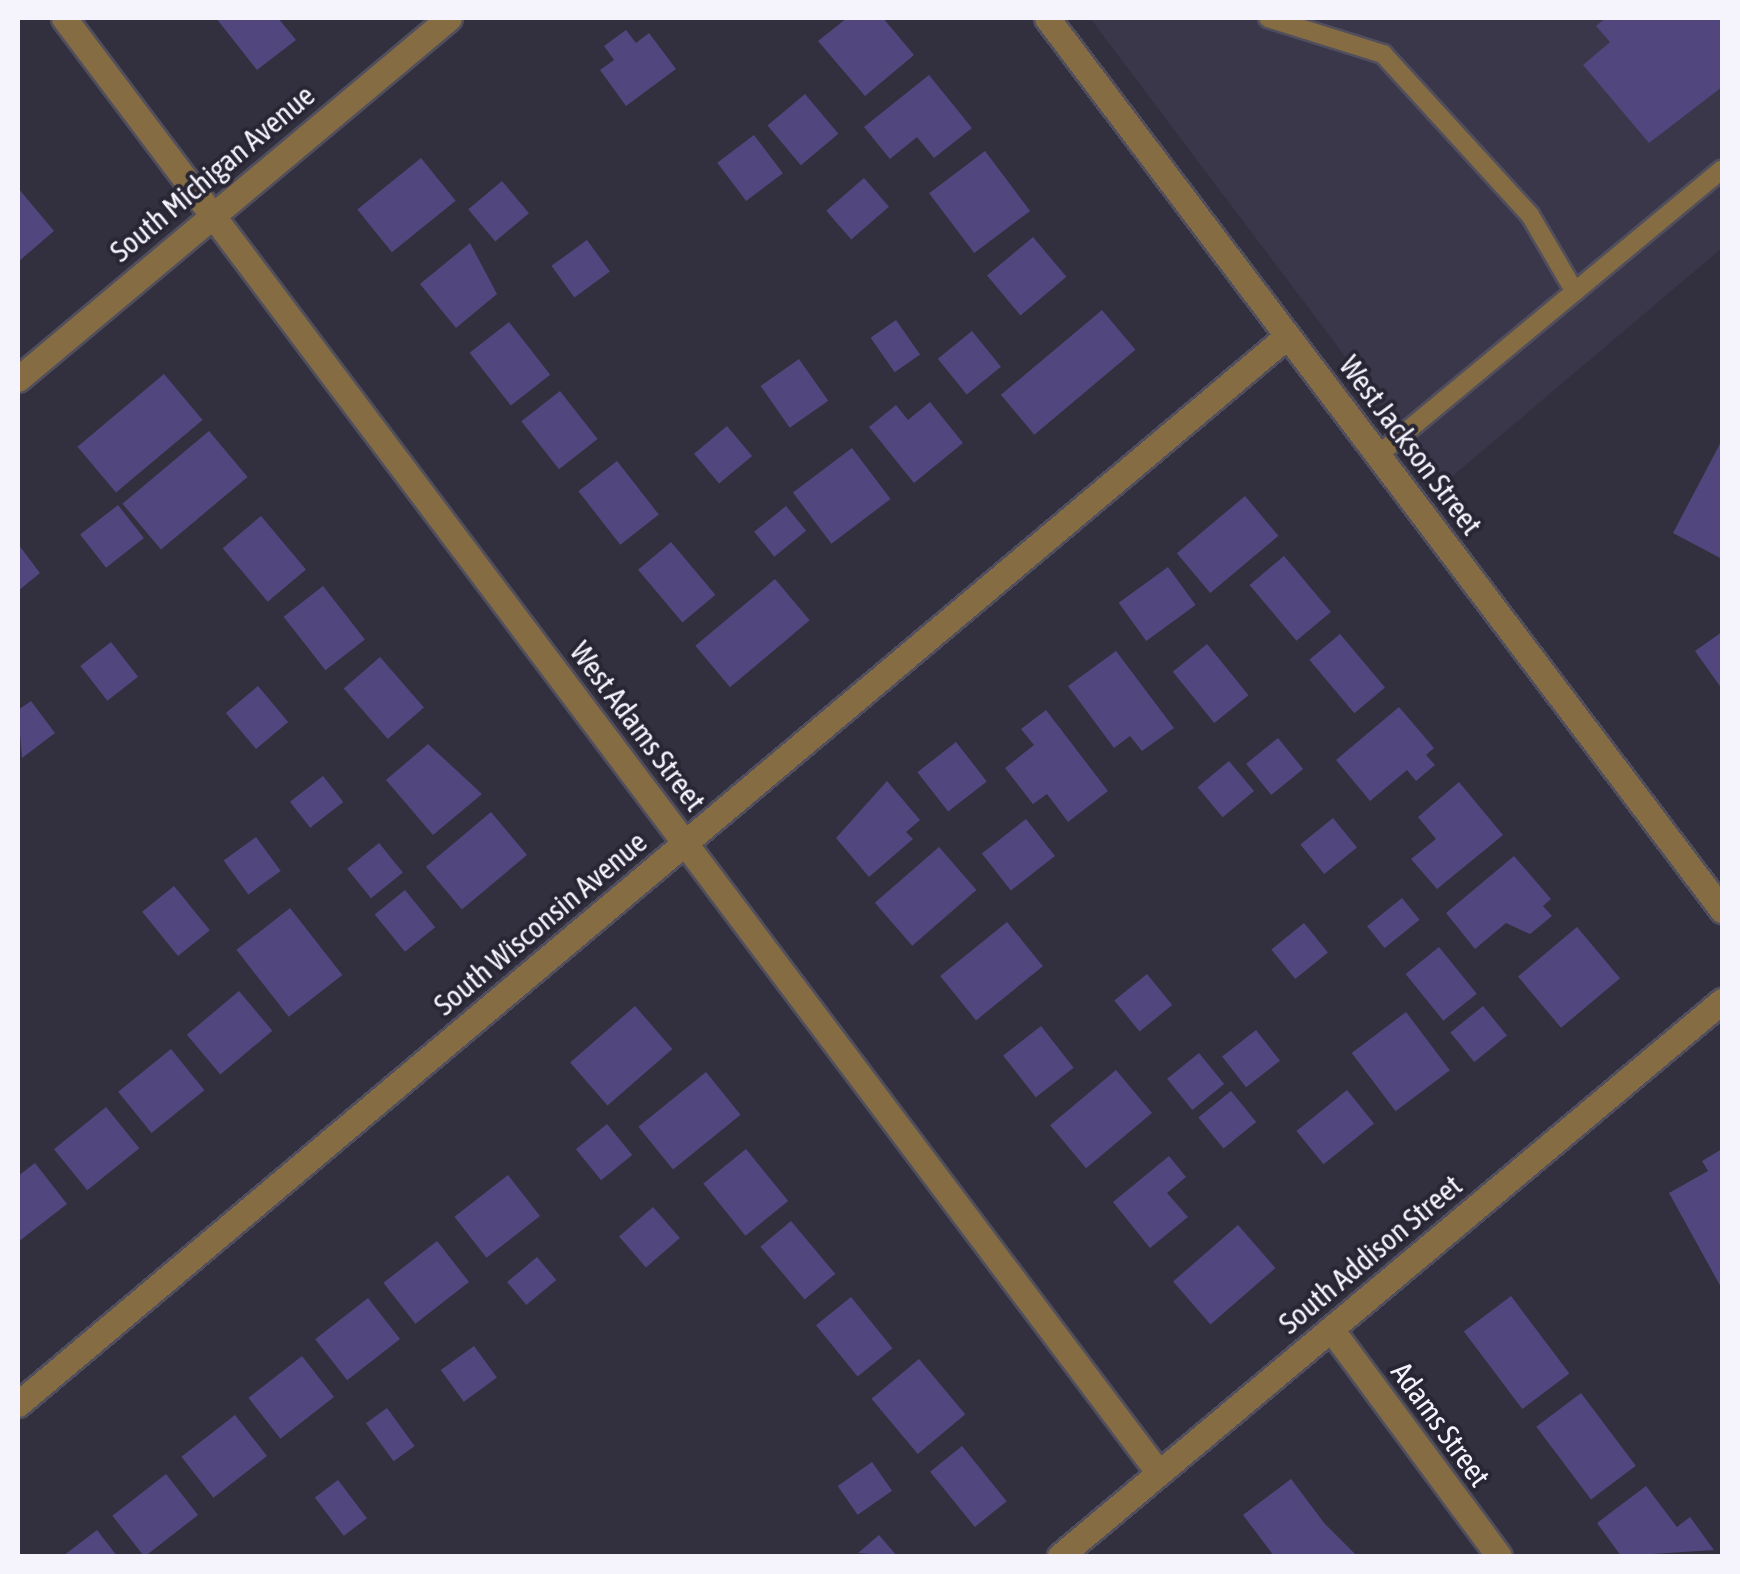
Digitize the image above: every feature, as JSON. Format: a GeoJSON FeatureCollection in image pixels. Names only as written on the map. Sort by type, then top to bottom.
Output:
{"type":"FeatureCollection","features":[{"type":"Feature","properties":{"kind":"street","name":"West Adams Street"},"geometry":{"type":"LineString","coordinates":[[64,18],[1160,1473]]}},
{"type":"Feature","properties":{"kind":"street","name":"South Michigan Avenue"},"geometry":{"type":"LineString","coordinates":[[18,379],[449,18]]}},
{"type":"Feature","properties":{"kind":"street","name":"West Jackson Street"},"geometry":{"type":"LineString","coordinates":[[1048,18],[1722,910]]}},
{"type":"Feature","properties":{"kind":"street","name":"South Wisconsin Avenue"},"geometry":{"type":"LineString","coordinates":[[18,1404],[1288,336]]}},
{"type":"Feature","properties":{"kind":"street","name":"South Addison Street"},"geometry":{"type":"LineString","coordinates":[[1060,1556],[1722,1001]]}},
{"type":"Feature","properties":{"kind":"street","name":"Adams Street"},"geometry":{"type":"LineString","coordinates":[[1332,1329],[1499,1556]]}},
{"type":"Feature","properties":{"kind":"lane"},"geometry":{"type":"LineString","coordinates":[[1268,18],[1393,63],[1530,215],[1574,292]]}},
{"type":"Feature","properties":{"kind":"lane"},"geometry":{"type":"LineString","coordinates":[[1378,455],[1722,169]]}},
{"type":"Feature","properties":{"kind":"shaded area"},"geometry":{"type":"Polygon","coordinates":[[[1090,18],[1722,18],[1722,248],[1442,485],[1090,18]]]}},
{"type":"Feature","properties":{"kind":"building"},"geometry":{"type":"Polygon","coordinates":[[[216,18],[278,18],[296,40],[257,70],[216,18]]]}},
{"type":"Feature","properties":{"kind":"building"},"geometry":{"type":"Polygon","coordinates":[[[847,18],[883,18],[914,55],[865,96],[818,41],[847,18]]]}},
{"type":"Feature","properties":{"kind":"building"},"geometry":{"type":"Polygon","coordinates":[[[1606,18],[1722,18],[1722,87],[1649,143],[1583,65],[1610,42],[1596,26],[1606,18]]]}},
{"type":"Feature","properties":{"kind":"building"},"geometry":{"type":"Polygon","coordinates":[[[626,30],[636,43],[649,33],[676,69],[626,106],[600,70],[614,60],[604,46],[626,30]]]}},
{"type":"Feature","properties":{"kind":"building"},"geometry":{"type":"Polygon","coordinates":[[[929,75],[972,128],[934,158],[917,137],[890,159],[864,127],[929,75]]]}},
{"type":"Feature","properties":{"kind":"building"},"geometry":{"type":"Polygon","coordinates":[[[805,94],[838,134],[801,165],[767,125],[805,94]]]}},
{"type":"Feature","properties":{"kind":"building"},"geometry":{"type":"Polygon","coordinates":[[[754,135],[783,173],[746,201],[717,163],[754,135]]]}},
{"type":"Feature","properties":{"kind":"building"},"geometry":{"type":"Polygon","coordinates":[[[985,151],[1030,211],[974,253],[929,193],[985,151]]]}},
{"type":"Feature","properties":{"kind":"building"},"geometry":{"type":"Polygon","coordinates":[[[421,158],[456,201],[392,252],[357,210],[421,158]]]}},
{"type":"Feature","properties":{"kind":"building"},"geometry":{"type":"Polygon","coordinates":[[[864,178],[889,207],[851,239],[826,211],[864,178]]]}},
{"type":"Feature","properties":{"kind":"building"},"geometry":{"type":"Polygon","coordinates":[[[502,181],[529,213],[495,241],[468,209],[502,181]]]}},
{"type":"Feature","properties":{"kind":"building"},"geometry":{"type":"Polygon","coordinates":[[[18,188],[54,231],[18,262],[18,188]]]}},
{"type":"Feature","properties":{"kind":"building"},"geometry":{"type":"Polygon","coordinates":[[[1033,237],[1066,277],[1020,315],[987,276],[1033,237]]]}},
{"type":"Feature","properties":{"kind":"building"},"geometry":{"type":"Polygon","coordinates":[[[587,240],[610,272],[574,297],[551,266],[587,240]]]}},
{"type":"Feature","properties":{"kind":"building"},"geometry":{"type":"Polygon","coordinates":[[[470,243],[497,294],[456,328],[420,284],[470,243]]]}},
{"type":"Feature","properties":{"kind":"building"},"geometry":{"type":"Polygon","coordinates":[[[1102,310],[1135,350],[1034,435],[1001,395],[1102,310]]]}},
{"type":"Feature","properties":{"kind":"building"},"geometry":{"type":"Polygon","coordinates":[[[896,320],[920,354],[895,372],[871,338],[896,320]]]}},
{"type":"Feature","properties":{"kind":"building"},"geometry":{"type":"Polygon","coordinates":[[[509,322],[550,375],[511,406],[470,353],[509,322]]]}},
{"type":"Feature","properties":{"kind":"building"},"geometry":{"type":"Polygon","coordinates":[[[972,331],[1001,367],[967,394],[938,359],[972,331]]]}},
{"type":"Feature","properties":{"kind":"building"},"geometry":{"type":"Polygon","coordinates":[[[799,359],[828,401],[790,428],[760,386],[799,359]]]}},
{"type":"Feature","properties":{"kind":"building"},"geometry":{"type":"Polygon","coordinates":[[[164,374],[203,420],[116,493],[77,447],[164,374]]]}},
{"type":"Feature","properties":{"kind":"building"},"geometry":{"type":"Polygon","coordinates":[[[560,391],[598,439],[559,469],[521,421],[560,391]]]}},
{"type":"Feature","properties":{"kind":"building"},"geometry":{"type":"Polygon","coordinates":[[[930,402],[963,443],[914,483],[869,427],[896,405],[908,420],[930,402]]]}},
{"type":"Feature","properties":{"kind":"building"},"geometry":{"type":"Polygon","coordinates":[[[727,426],[752,456],[719,484],[694,454],[727,426]]]}},
{"type":"Feature","properties":{"kind":"building"},"geometry":{"type":"Polygon","coordinates":[[[209,431],[248,477],[161,550],[122,504],[209,431]]]}},
{"type":"Feature","properties":{"kind":"building"},"geometry":{"type":"Polygon","coordinates":[[[1722,440],[1722,559],[1673,533],[1722,440]]]}},
{"type":"Feature","properties":{"kind":"building"},"geometry":{"type":"Polygon","coordinates":[[[852,448],[891,499],[831,544],[793,493],[852,448]]]}},
{"type":"Feature","properties":{"kind":"building"},"geometry":{"type":"Polygon","coordinates":[[[617,461],[659,515],[620,545],[578,491],[617,461]]]}},
{"type":"Feature","properties":{"kind":"building"},"geometry":{"type":"Polygon","coordinates":[[[1245,496],[1278,536],[1210,593],[1177,553],[1245,496]]]}},
{"type":"Feature","properties":{"kind":"building"},"geometry":{"type":"Polygon","coordinates":[[[118,505],[144,538],[106,568],[80,535],[118,505]]]}},
{"type":"Feature","properties":{"kind":"building"},"geometry":{"type":"Polygon","coordinates":[[[786,506],[806,531],[774,557],[754,532],[786,506]]]}},
{"type":"Feature","properties":{"kind":"building"},"geometry":{"type":"Polygon","coordinates":[[[261,516],[306,570],[268,602],[223,548],[261,516]]]}},
{"type":"Feature","properties":{"kind":"building"},"geometry":{"type":"Polygon","coordinates":[[[671,542],[715,595],[682,622],[638,570],[671,542]]]}},
{"type":"Feature","properties":{"kind":"building"},"geometry":{"type":"Polygon","coordinates":[[[18,544],[40,573],[18,591],[18,544]]]}},
{"type":"Feature","properties":{"kind":"building"},"geometry":{"type":"Polygon","coordinates":[[[1284,556],[1331,612],[1296,641],[1250,585],[1284,556]]]}},
{"type":"Feature","properties":{"kind":"building"},"geometry":{"type":"Polygon","coordinates":[[[1168,567],[1196,605],[1146,641],[1119,603],[1168,567]]]}},
{"type":"Feature","properties":{"kind":"building"},"geometry":{"type":"Polygon","coordinates":[[[775,579],[810,620],[730,687],[695,646],[775,579]]]}},
{"type":"Feature","properties":{"kind":"building"},"geometry":{"type":"Polygon","coordinates":[[[323,586],[365,640],[325,670],[284,617],[323,586]]]}},
{"type":"Feature","properties":{"kind":"building"},"geometry":{"type":"Polygon","coordinates":[[[1722,632],[1722,689],[1695,651],[1722,632]]]}},
{"type":"Feature","properties":{"kind":"building"},"geometry":{"type":"Polygon","coordinates":[[[1340,634],[1385,688],[1354,713],[1309,660],[1340,634]]]}},
{"type":"Feature","properties":{"kind":"building"},"geometry":{"type":"Polygon","coordinates":[[[111,642],[138,677],[107,701],[80,666],[111,642]]]}},
{"type":"Feature","properties":{"kind":"building"},"geometry":{"type":"Polygon","coordinates":[[[1207,644],[1249,695],[1214,723],[1173,672],[1207,644]]]}},
{"type":"Feature","properties":{"kind":"building"},"geometry":{"type":"Polygon","coordinates":[[[1116,651],[1174,728],[1142,751],[1130,736],[1114,748],[1068,686],[1116,651]]]}},
{"type":"Feature","properties":{"kind":"building"},"geometry":{"type":"Polygon","coordinates":[[[380,657],[424,708],[388,739],[344,688],[380,657]]]}},
{"type":"Feature","properties":{"kind":"building"},"geometry":{"type":"Polygon","coordinates":[[[258,686],[288,722],[256,749],[226,713],[258,686]]]}},
{"type":"Feature","properties":{"kind":"building"},"geometry":{"type":"Polygon","coordinates":[[[31,701],[55,733],[22,758],[18,710],[31,701]]]}},
{"type":"Feature","properties":{"kind":"building"},"geometry":{"type":"Polygon","coordinates":[[[1399,707],[1434,748],[1426,755],[1435,765],[1416,781],[1407,770],[1370,801],[1336,760],[1399,707]]]}},
{"type":"Feature","properties":{"kind":"building"},"geometry":{"type":"Polygon","coordinates":[[[1046,710],[1108,791],[1068,822],[1047,794],[1033,804],[1005,768],[1034,745],[1021,729],[1046,710]]]}},
{"type":"Feature","properties":{"kind":"building"},"geometry":{"type":"Polygon","coordinates":[[[1278,738],[1303,769],[1271,795],[1246,764],[1278,738]]]}},
{"type":"Feature","properties":{"kind":"building"},"geometry":{"type":"Polygon","coordinates":[[[956,742],[987,781],[948,812],[917,772],[956,742]]]}},
{"type":"Feature","properties":{"kind":"building"},"geometry":{"type":"Polygon","coordinates":[[[428,744],[482,794],[433,835],[386,780],[428,744]]]}},
{"type":"Feature","properties":{"kind":"building"},"geometry":{"type":"Polygon","coordinates":[[[1229,761],[1254,791],[1223,817],[1198,787],[1229,761]]]}},
{"type":"Feature","properties":{"kind":"building"},"geometry":{"type":"Polygon","coordinates":[[[323,776],[343,802],[310,828],[290,802],[323,776]]]}},
{"type":"Feature","properties":{"kind":"building"},"geometry":{"type":"Polygon","coordinates":[[[887,781],[920,820],[906,832],[913,839],[869,877],[836,838],[887,781]]]}},
{"type":"Feature","properties":{"kind":"building"},"geometry":{"type":"Polygon","coordinates":[[[1459,782],[1503,835],[1437,889],[1411,859],[1436,839],[1418,817],[1459,782]]]}},
{"type":"Feature","properties":{"kind":"building"},"geometry":{"type":"Polygon","coordinates":[[[491,812],[527,855],[462,910],[426,867],[491,812]]]}},
{"type":"Feature","properties":{"kind":"building"},"geometry":{"type":"Polygon","coordinates":[[[1333,818],[1357,848],[1324,874],[1300,844],[1333,818]]]}},
{"type":"Feature","properties":{"kind":"building"},"geometry":{"type":"Polygon","coordinates":[[[1026,819],[1055,856],[1011,891],[982,853],[1026,819]]]}},
{"type":"Feature","properties":{"kind":"building"},"geometry":{"type":"Polygon","coordinates":[[[256,837],[281,871],[248,894],[224,861],[256,837]]]}},
{"type":"Feature","properties":{"kind":"building"},"geometry":{"type":"Polygon","coordinates":[[[379,843],[403,873],[371,898],[347,869],[379,843]]]}},
{"type":"Feature","properties":{"kind":"building"},"geometry":{"type":"Polygon","coordinates":[[[939,847],[976,890],[912,946],[875,903],[939,847]]]}},
{"type":"Feature","properties":{"kind":"building"},"geometry":{"type":"Polygon","coordinates":[[[1514,856],[1551,899],[1543,906],[1552,916],[1530,934],[1506,923],[1475,949],[1446,913],[1514,856]]]}},
{"type":"Feature","properties":{"kind":"building"},"geometry":{"type":"Polygon","coordinates":[[[174,886],[210,930],[178,956],[142,912],[174,886]]]}},
{"type":"Feature","properties":{"kind":"building"},"geometry":{"type":"Polygon","coordinates":[[[405,890],[435,927],[405,952],[375,915],[405,890]]]}},
{"type":"Feature","properties":{"kind":"building"},"geometry":{"type":"Polygon","coordinates":[[[1402,898],[1420,920],[1385,948],[1367,926],[1402,898]]]}},
{"type":"Feature","properties":{"kind":"building"},"geometry":{"type":"Polygon","coordinates":[[[290,908],[342,975],[289,1017],[236,950],[290,908]]]}},
{"type":"Feature","properties":{"kind":"building"},"geometry":{"type":"Polygon","coordinates":[[[1007,922],[1043,966],[976,1020],[940,976],[1007,922]]]}},
{"type":"Feature","properties":{"kind":"building"},"geometry":{"type":"Polygon","coordinates":[[[1304,923],[1328,953],[1295,979],[1271,949],[1304,923]]]}},
{"type":"Feature","properties":{"kind":"building"},"geometry":{"type":"Polygon","coordinates":[[[1577,927],[1620,978],[1561,1028],[1518,976],[1577,927]]]}},
{"type":"Feature","properties":{"kind":"building"},"geometry":{"type":"Polygon","coordinates":[[[1439,947],[1477,994],[1443,1021],[1406,974],[1439,947]]]}},
{"type":"Feature","properties":{"kind":"building"},"geometry":{"type":"Polygon","coordinates":[[[1147,974],[1172,1005],[1140,1032],[1114,1000],[1147,974]]]}},
{"type":"Feature","properties":{"kind":"building"},"geometry":{"type":"Polygon","coordinates":[[[239,991],[272,1031],[220,1075],[187,1035],[239,991]]]}},
{"type":"Feature","properties":{"kind":"building"},"geometry":{"type":"Polygon","coordinates":[[[635,1006],[672,1049],[607,1105],[570,1062],[635,1006]]]}},
{"type":"Feature","properties":{"kind":"building"},"geometry":{"type":"Polygon","coordinates":[[[1483,1006],[1507,1036],[1474,1062],[1450,1032],[1483,1006]]]}},
{"type":"Feature","properties":{"kind":"building"},"geometry":{"type":"Polygon","coordinates":[[[1406,1012],[1450,1070],[1396,1111],[1352,1053],[1406,1012]]]}},
{"type":"Feature","properties":{"kind":"building"},"geometry":{"type":"Polygon","coordinates":[[[1041,1026],[1074,1068],[1036,1097],[1003,1056],[1041,1026]]]}},
{"type":"Feature","properties":{"kind":"building"},"geometry":{"type":"Polygon","coordinates":[[[1256,1030],[1280,1061],[1246,1087],[1222,1056],[1256,1030]]]}},
{"type":"Feature","properties":{"kind":"building"},"geometry":{"type":"Polygon","coordinates":[[[171,1049],[204,1090],[152,1133],[118,1092],[171,1049]]]}},
{"type":"Feature","properties":{"kind":"building"},"geometry":{"type":"Polygon","coordinates":[[[1199,1053],[1224,1084],[1192,1110],[1167,1079],[1199,1053]]]}},
{"type":"Feature","properties":{"kind":"building"},"geometry":{"type":"Polygon","coordinates":[[[1116,1070],[1152,1113],[1086,1168],[1050,1125],[1116,1070]]]}},
{"type":"Feature","properties":{"kind":"building"},"geometry":{"type":"Polygon","coordinates":[[[706,1072],[741,1115],[673,1169],[638,1127],[706,1072]]]}},
{"type":"Feature","properties":{"kind":"building"},"geometry":{"type":"Polygon","coordinates":[[[1347,1090],[1374,1123],[1324,1164],[1296,1131],[1347,1090]]]}},
{"type":"Feature","properties":{"kind":"building"},"geometry":{"type":"Polygon","coordinates":[[[1231,1091],[1256,1122],[1224,1149],[1198,1117],[1231,1091]]]}},
{"type":"Feature","properties":{"kind":"building"},"geometry":{"type":"Polygon","coordinates":[[[106,1107],[139,1148],[87,1190],[54,1149],[106,1107]]]}},
{"type":"Feature","properties":{"kind":"building"},"geometry":{"type":"Polygon","coordinates":[[[607,1124],[632,1155],[601,1180],[576,1149],[607,1124]]]}},
{"type":"Feature","properties":{"kind":"building"},"geometry":{"type":"Polygon","coordinates":[[[746,1149],[788,1201],[745,1236],[703,1184],[746,1149]]]}},
{"type":"Feature","properties":{"kind":"building"},"geometry":{"type":"Polygon","coordinates":[[[1722,1149],[1722,1289],[1669,1193],[1708,1171],[1702,1161],[1722,1149]]]}},
{"type":"Feature","properties":{"kind":"building"},"geometry":{"type":"Polygon","coordinates":[[[1169,1156],[1186,1177],[1167,1193],[1188,1217],[1150,1248],[1113,1202],[1169,1156]]]}},
{"type":"Feature","properties":{"kind":"building"},"geometry":{"type":"Polygon","coordinates":[[[35,1163],[67,1204],[18,1242],[18,1176],[35,1163]]]}},
{"type":"Feature","properties":{"kind":"building"},"geometry":{"type":"Polygon","coordinates":[[[508,1175],[540,1216],[486,1258],[454,1217],[508,1175]]]}},
{"type":"Feature","properties":{"kind":"building"},"geometry":{"type":"Polygon","coordinates":[[[653,1207],[680,1238],[646,1267],[619,1237],[653,1207]]]}},
{"type":"Feature","properties":{"kind":"building"},"geometry":{"type":"Polygon","coordinates":[[[791,1221],[835,1274],[805,1300],[760,1247],[791,1221]]]}},
{"type":"Feature","properties":{"kind":"building"},"geometry":{"type":"Polygon","coordinates":[[[1238,1225],[1275,1268],[1210,1324],[1173,1281],[1238,1225]]]}},
{"type":"Feature","properties":{"kind":"building"},"geometry":{"type":"Polygon","coordinates":[[[437,1241],[469,1282],[415,1324],[383,1283],[437,1241]]]}},
{"type":"Feature","properties":{"kind":"building"},"geometry":{"type":"Polygon","coordinates":[[[537,1257],[556,1280],[526,1305],[507,1282],[537,1257]]]}},
{"type":"Feature","properties":{"kind":"building"},"geometry":{"type":"Polygon","coordinates":[[[1511,1296],[1569,1373],[1522,1409],[1464,1332],[1511,1296]]]}},
{"type":"Feature","properties":{"kind":"building"},"geometry":{"type":"Polygon","coordinates":[[[851,1297],[893,1348],[858,1377],[816,1325],[851,1297]]]}},
{"type":"Feature","properties":{"kind":"building"},"geometry":{"type":"Polygon","coordinates":[[[368,1298],[400,1339],[347,1380],[315,1339],[368,1298]]]}},
{"type":"Feature","properties":{"kind":"building"},"geometry":{"type":"Polygon","coordinates":[[[474,1346],[497,1378],[464,1402],[441,1370],[474,1346]]]}},
{"type":"Feature","properties":{"kind":"building"},"geometry":{"type":"Polygon","coordinates":[[[302,1356],[334,1397],[280,1439],[248,1398],[302,1356]]]}},
{"type":"Feature","properties":{"kind":"building"},"geometry":{"type":"Polygon","coordinates":[[[919,1359],[965,1414],[918,1454],[872,1399],[919,1359]]]}},
{"type":"Feature","properties":{"kind":"building"},"geometry":{"type":"Polygon","coordinates":[[[1581,1393],[1636,1466],[1591,1499],[1536,1427],[1581,1393]]]}},
{"type":"Feature","properties":{"kind":"building"},"geometry":{"type":"Polygon","coordinates":[[[387,1408],[415,1446],[394,1461],[366,1423],[387,1408]]]}},
{"type":"Feature","properties":{"kind":"building"},"geometry":{"type":"Polygon","coordinates":[[[235,1415],[267,1456],[213,1498],[181,1457],[235,1415]]]}},
{"type":"Feature","properties":{"kind":"building"},"geometry":{"type":"Polygon","coordinates":[[[962,1446],[1007,1501],[975,1527],[930,1472],[962,1446]]]}},
{"type":"Feature","properties":{"kind":"building"},"geometry":{"type":"Polygon","coordinates":[[[872,1462],[892,1491],[858,1515],[838,1486],[872,1462]]]}},
{"type":"Feature","properties":{"kind":"building"},"geometry":{"type":"Polygon","coordinates":[[[166,1474],[198,1515],[146,1556],[112,1516],[166,1474]]]}},
{"type":"Feature","properties":{"kind":"building"},"geometry":{"type":"Polygon","coordinates":[[[1291,1479],[1325,1524],[1355,1554],[1274,1556],[1243,1515],[1291,1479]]]}},
{"type":"Feature","properties":{"kind":"building"},"geometry":{"type":"Polygon","coordinates":[[[338,1480],[367,1518],[344,1536],[315,1497],[338,1480]]]}},
{"type":"Feature","properties":{"kind":"building"},"geometry":{"type":"Polygon","coordinates":[[[1646,1486],[1677,1527],[1690,1517],[1714,1550],[1621,1556],[1597,1523],[1646,1486]]]}},
{"type":"Feature","properties":{"kind":"building"},"geometry":{"type":"Polygon","coordinates":[[[97,1530],[117,1556],[63,1556],[97,1530]]]}},
{"type":"Feature","properties":{"kind":"building"},"geometry":{"type":"Polygon","coordinates":[[[879,1535],[897,1556],[858,1553],[879,1535]]]}}]}
